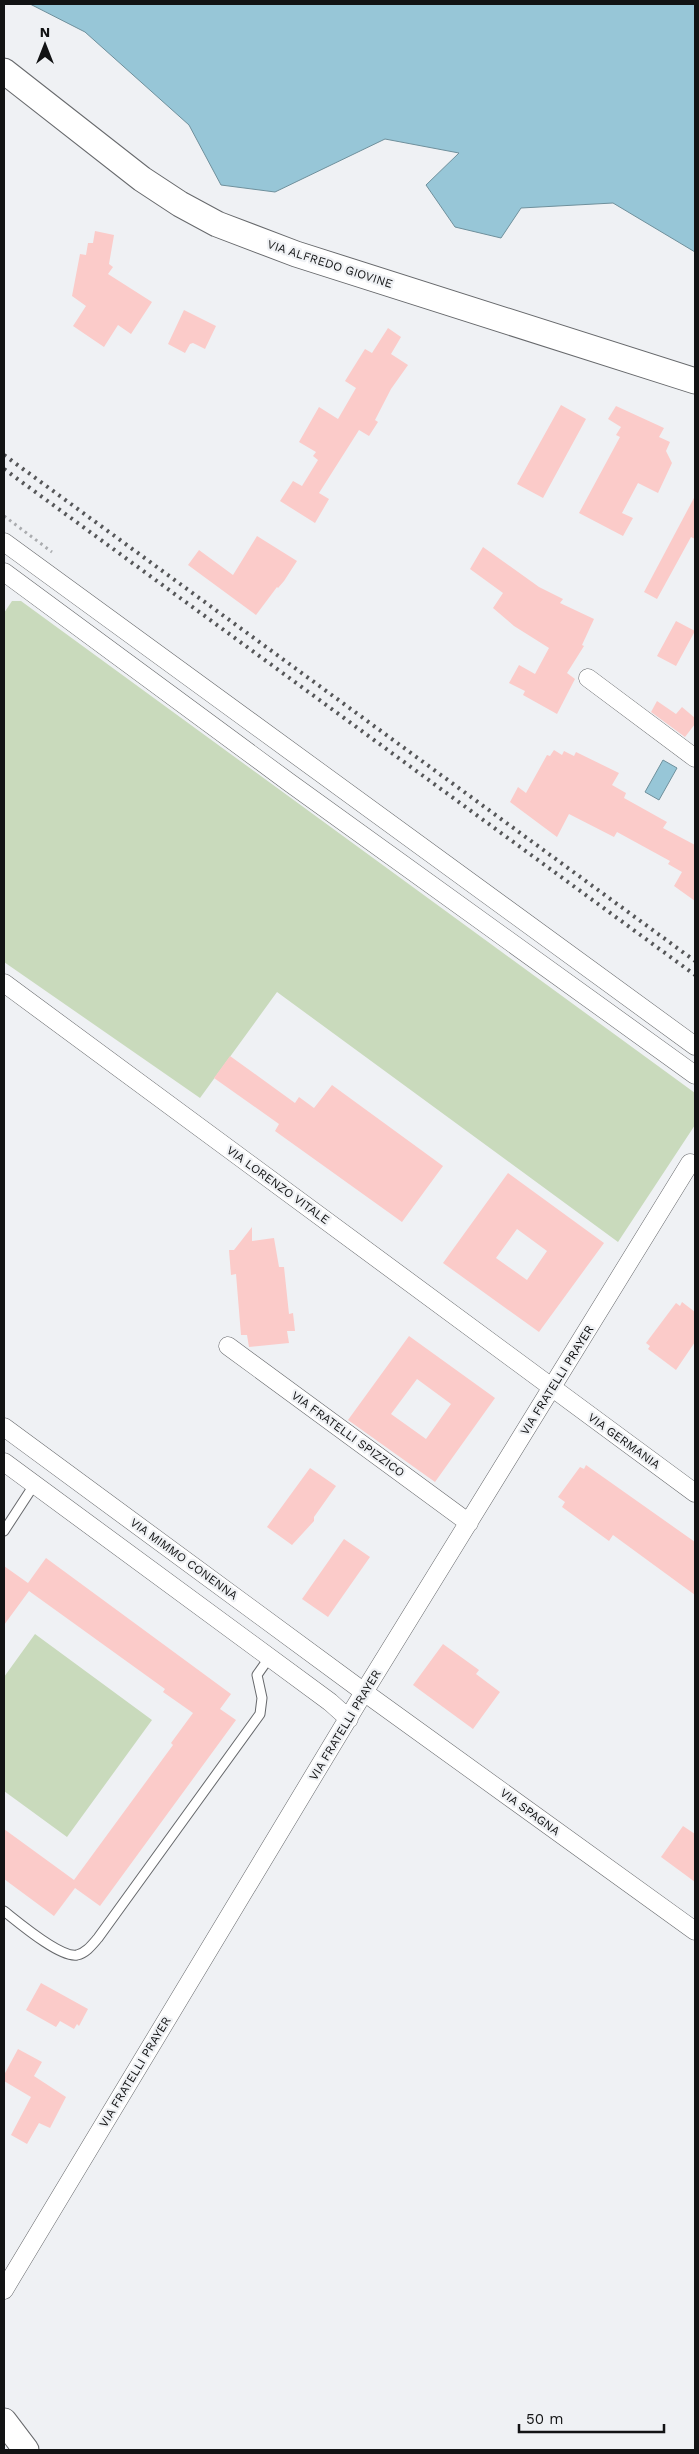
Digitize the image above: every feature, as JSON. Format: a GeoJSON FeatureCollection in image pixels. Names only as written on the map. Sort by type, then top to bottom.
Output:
{"type":"FeatureCollection","features":[{"type":"Feature","properties":{"kind":"main road","name":"VIA ALFREDO GIOVINE"},"geometry":{"type":"LineString","coordinates":[[4,70],[142,179],[180,204],[217,224],[296,254],[695,381]]}},
{"type":"Feature","properties":{"kind":"main road"},"geometry":{"type":"LineString","coordinates":[[4,2421],[26,2450]]}},
{"type":"Feature","properties":{"kind":"street"},"geometry":{"type":"LineString","coordinates":[[4,542],[695,1046]]}},
{"type":"Feature","properties":{"kind":"street"},"geometry":{"type":"LineString","coordinates":[[20,554],[4,573],[290,783],[695,1075]]}},
{"type":"Feature","properties":{"kind":"street"},"geometry":{"type":"LineString","coordinates":[[588,678],[695,758]]}},
{"type":"Feature","properties":{"kind":"street","name":"VIA LORENZO VITALE"},"geometry":{"type":"LineString","coordinates":[[4,983],[552,1388]]}},
{"type":"Feature","properties":{"kind":"street","name":"VIA FRATELLI PRAYER"},"geometry":{"type":"LineString","coordinates":[[4,2290],[364,1692],[690,1163]]}},
{"type":"Feature","properties":{"kind":"street","name":"VIA FRATELLI SPIZZICO"},"geometry":{"type":"LineString","coordinates":[[228,1346],[469,1523]]}},
{"type":"Feature","properties":{"kind":"street","name":"VIA GERMANIA"},"geometry":{"type":"LineString","coordinates":[[552,1388],[695,1493]]}},
{"type":"Feature","properties":{"kind":"street","name":"VIA MIMMO CONENNA"},"geometry":{"type":"LineString","coordinates":[[4,1427],[364,1692]]}},
{"type":"Feature","properties":{"kind":"street"},"geometry":{"type":"LineString","coordinates":[[22,1441],[6,1463],[349,1719]]}},
{"type":"Feature","properties":{"kind":"street"},"geometry":{"type":"LineString","coordinates":[[34,1485],[51,1462]]}},
{"type":"Feature","properties":{"kind":"street","name":"VIA SPAGNA"},"geometry":{"type":"LineString","coordinates":[[364,1692],[695,1931]]}},
{"type":"Feature","properties":{"kind":"lane"},"geometry":{"type":"LineString","coordinates":[[4,1531],[34,1485]]}},
{"type":"Feature","properties":{"kind":"lane"},"geometry":{"type":"LineString","coordinates":[[4,1911],[48,1944],[69,1954],[78,1955],[86,1951],[98,1938],[260,1714],[262,1698],[256,1676],[269,1658]]}},
{"type":"Feature","properties":{"kind":"green space"},"geometry":{"type":"Polygon","coordinates":[[[12,601],[21,601],[695,1093],[695,1125],[618,1242],[277,992],[200,1098],[4,962],[4,613],[12,601]]]}},
{"type":"Feature","properties":{"kind":"green space"},"geometry":{"type":"Polygon","coordinates":[[[35,1634],[152,1720],[67,1837],[4,1791],[4,1677],[35,1634]]]}},
{"type":"Feature","properties":{"kind":"water"},"geometry":{"type":"Polygon","coordinates":[[[30,4],[695,4],[695,252],[613,203],[521,208],[501,238],[455,227],[426,185],[459,153],[385,139],[275,192],[221,185],[189,125],[85,32],[30,4]]]}},
{"type":"Feature","properties":{"kind":"water"},"geometry":{"type":"Polygon","coordinates":[[[663,760],[677,768],[659,800],[645,792],[663,760]]]}},
{"type":"Feature","properties":{"kind":"building"},"geometry":{"type":"Polygon","coordinates":[[[95,231],[114,235],[109,264],[113,267],[108,274],[152,302],[131,334],[118,325],[104,347],[73,326],[86,306],[72,296],[80,254],[86,255],[88,243],[93,243],[95,231]]]}},
{"type":"Feature","properties":{"kind":"building"},"geometry":{"type":"Polygon","coordinates":[[[184,310],[216,326],[205,349],[193,343],[190,344],[185,353],[168,344],[184,310]]]}},
{"type":"Feature","properties":{"kind":"building"},"geometry":{"type":"Polygon","coordinates":[[[388,328],[401,337],[391,354],[408,365],[391,389],[375,420],[378,422],[369,436],[359,430],[319,493],[329,499],[315,523],[280,501],[293,481],[302,486],[318,460],[313,456],[316,452],[299,442],[319,407],[338,419],[356,388],[345,381],[365,349],[372,353],[388,328]]]}},
{"type":"Feature","properties":{"kind":"building"},"geometry":{"type":"Polygon","coordinates":[[[561,405],[586,419],[543,498],[517,484],[561,405]]]}},
{"type":"Feature","properties":{"kind":"building"},"geometry":{"type":"Polygon","coordinates":[[[616,406],[664,428],[659,437],[670,442],[666,451],[672,463],[658,493],[638,483],[622,513],[633,518],[623,536],[579,513],[620,437],[616,435],[621,427],[608,419],[616,406]]]}},
{"type":"Feature","properties":{"kind":"building"},"geometry":{"type":"Polygon","coordinates":[[[695,496],[695,539],[691,537],[657,599],[644,592],[695,496]]]}},
{"type":"Feature","properties":{"kind":"building"},"geometry":{"type":"Polygon","coordinates":[[[257,536],[297,561],[284,581],[277,587],[256,615],[188,565],[199,550],[233,575],[257,536]]]}},
{"type":"Feature","properties":{"kind":"building"},"geometry":{"type":"Polygon","coordinates":[[[483,547],[539,587],[563,599],[560,603],[594,619],[582,645],[584,646],[567,673],[575,679],[557,714],[523,695],[525,691],[509,683],[519,665],[535,674],[549,648],[514,626],[493,608],[503,593],[470,569],[483,547]]]}},
{"type":"Feature","properties":{"kind":"building"},"geometry":{"type":"Polygon","coordinates":[[[676,621],[695,631],[676,666],[657,656],[676,621]]]}},
{"type":"Feature","properties":{"kind":"building"},"geometry":{"type":"Polygon","coordinates":[[[657,701],[676,714],[682,707],[695,718],[695,724],[685,737],[651,712],[657,701]]]}},
{"type":"Feature","properties":{"kind":"building"},"geometry":{"type":"Polygon","coordinates":[[[554,750],[562,755],[564,751],[574,756],[576,752],[619,773],[612,785],[626,793],[624,798],[667,822],[663,828],[695,845],[695,901],[674,886],[682,872],[668,864],[670,861],[617,832],[614,837],[569,814],[557,837],[510,802],[518,787],[526,793],[547,755],[550,756],[554,750]]]}},
{"type":"Feature","properties":{"kind":"building"},"geometry":{"type":"Polygon","coordinates":[[[230,1056],[295,1103],[299,1097],[314,1108],[332,1085],[443,1166],[402,1222],[275,1131],[279,1124],[214,1078],[230,1056]]]}},
{"type":"Feature","properties":{"kind":"building"},"geometry":{"type":"Polygon","coordinates":[[[508,1173],[604,1243],[539,1332],[443,1263],[508,1173]],[[517,1229],[496,1258],[527,1280],[547,1251],[517,1229]]]}},
{"type":"Feature","properties":{"kind":"building"},"geometry":{"type":"Polygon","coordinates":[[[252,1227],[252,1241],[274,1238],[279,1267],[284,1267],[289,1314],[293,1313],[295,1331],[287,1331],[289,1343],[249,1347],[247,1335],[241,1335],[236,1274],[231,1275],[229,1250],[234,1250],[252,1227]]]}},
{"type":"Feature","properties":{"kind":"building"},"geometry":{"type":"Polygon","coordinates":[[[682,1302],[695,1312],[695,1342],[676,1370],[648,1349],[650,1346],[646,1343],[676,1303],[680,1306],[682,1302]]]}},
{"type":"Feature","properties":{"kind":"building"},"geometry":{"type":"Polygon","coordinates":[[[409,1336],[495,1398],[435,1482],[348,1420],[409,1336]],[[417,1379],[391,1414],[426,1439],[451,1404],[417,1379]]]}},
{"type":"Feature","properties":{"kind":"building"},"geometry":{"type":"Polygon","coordinates":[[[586,1465],[695,1542],[695,1595],[613,1535],[609,1541],[562,1507],[565,1502],[558,1497],[580,1467],[584,1469],[586,1465]]]}},
{"type":"Feature","properties":{"kind":"building"},"geometry":{"type":"Polygon","coordinates":[[[310,1468],[336,1486],[314,1517],[314,1521],[292,1545],[267,1527],[310,1468]]]}},
{"type":"Feature","properties":{"kind":"building"},"geometry":{"type":"Polygon","coordinates":[[[344,1539],[370,1557],[328,1617],[302,1599],[344,1539]]]}},
{"type":"Feature","properties":{"kind":"building"},"geometry":{"type":"Polygon","coordinates":[[[46,1558],[231,1694],[220,1709],[236,1720],[100,1906],[75,1888],[54,1916],[4,1879],[4,1829],[74,1880],[173,1745],[171,1743],[193,1713],[163,1692],[165,1689],[29,1591],[4,1625],[4,1566],[28,1583],[46,1558]]]}},
{"type":"Feature","properties":{"kind":"building"},"geometry":{"type":"Polygon","coordinates":[[[443,1644],[479,1670],[476,1674],[500,1692],[473,1729],[413,1685],[443,1644]]]}},
{"type":"Feature","properties":{"kind":"building"},"geometry":{"type":"Polygon","coordinates":[[[683,1826],[695,1834],[695,1882],[661,1857],[683,1826]]]}},
{"type":"Feature","properties":{"kind":"building"},"geometry":{"type":"Polygon","coordinates":[[[41,1983],[88,2009],[79,2026],[77,2024],[74,2029],[60,2021],[56,2027],[26,2010],[41,1983]]]}},
{"type":"Feature","properties":{"kind":"building"},"geometry":{"type":"Polygon","coordinates":[[[18,2049],[42,2062],[34,2076],[66,2097],[50,2128],[39,2123],[27,2144],[11,2135],[31,2097],[4,2081],[4,2075],[18,2049]]]}},
{"type":"Feature","properties":{"kind":"railway"},"geometry":{"type":"LineString","coordinates":[[4,455],[695,961]]}},
{"type":"Feature","properties":{"kind":"railway"},"geometry":{"type":"LineString","coordinates":[[4,469],[695,975]]}}]}
